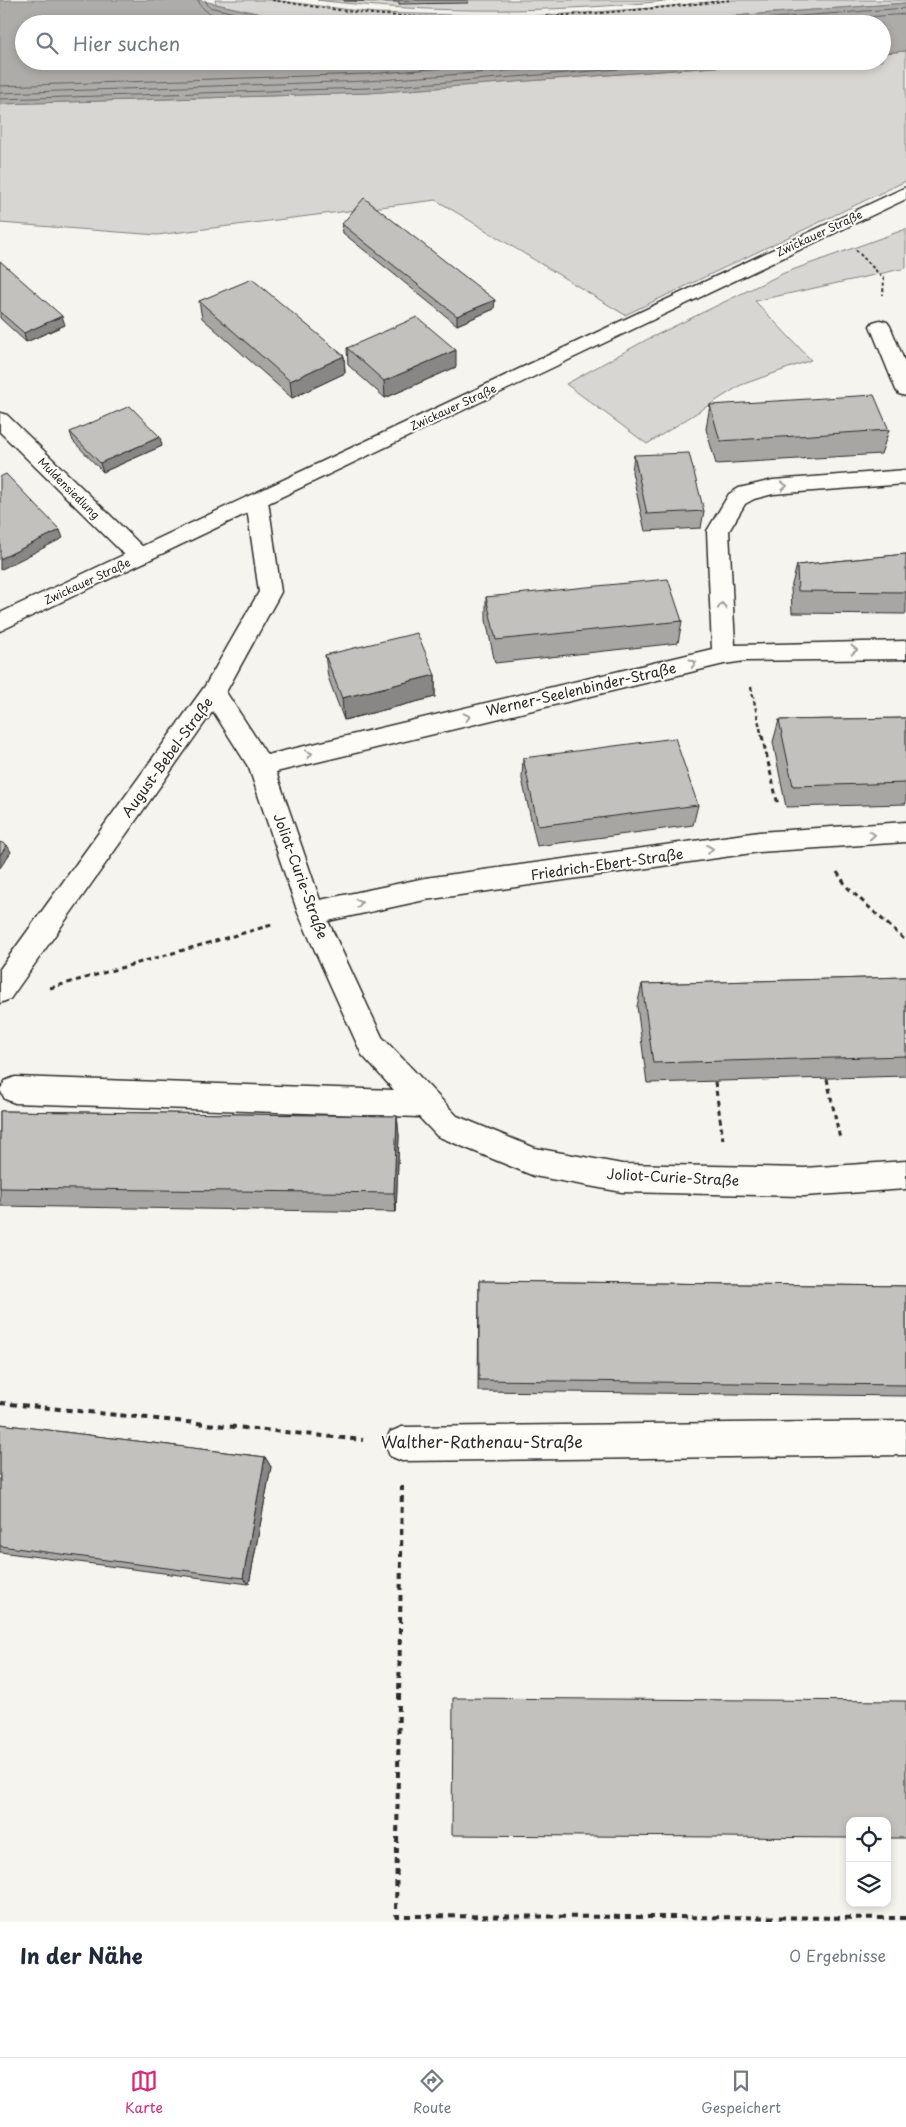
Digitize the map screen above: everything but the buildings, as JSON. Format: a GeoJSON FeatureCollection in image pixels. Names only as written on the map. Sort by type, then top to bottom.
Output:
{"type":"FeatureCollection","features":[{"type":"Feature","properties":{"kind":"street","name":"Zwickauer Straße"},"geometry":{"type":"LineString","coordinates":[[0,623],[906,192]]}},
{"type":"Feature","properties":{"kind":"street"},"geometry":{"type":"LineString","coordinates":[[880,326],[906,390]]}},
{"type":"Feature","properties":{"kind":"street","name":"Muldensiedlung"},"geometry":{"type":"LineString","coordinates":[[0,420],[139,556]]}},
{"type":"Feature","properties":{"kind":"street"},"geometry":{"type":"LineString","coordinates":[[724,655],[718,531],[737,500],[747,493],[773,486],[906,478]]}},
{"type":"Feature","properties":{"kind":"street","name":"August-Bebel-Straße"},"geometry":{"type":"LineString","coordinates":[[0,991],[214,692],[270,592],[257,500]]}},
{"type":"Feature","properties":{"kind":"street","name":"Werner-Seelenbinder-Straße"},"geometry":{"type":"LineString","coordinates":[[261,766],[724,655],[745,652],[906,650]]}},
{"type":"Feature","properties":{"kind":"street","name":"Joliot-Curie-Straße"},"geometry":{"type":"LineString","coordinates":[[214,692],[261,766],[311,913],[372,1046],[447,1126],[534,1162],[622,1178],[804,1182],[906,1175]]}},
{"type":"Feature","properties":{"kind":"street","name":"Friedrich-Ebert-Straße"},"geometry":{"type":"LineString","coordinates":[[311,913],[425,889],[759,842],[906,832]]}},
{"type":"Feature","properties":{"kind":"street"},"geometry":{"type":"LineString","coordinates":[[15,1090],[426,1104]]}},
{"type":"Feature","properties":{"kind":"street","name":"Walther-Rathenau-Straße"},"geometry":{"type":"LineString","coordinates":[[402,1444],[906,1438]]}},
{"type":"Feature","properties":{"kind":"path"},"geometry":{"type":"LineString","coordinates":[[272,0],[374,13],[450,15]]}},
{"type":"Feature","properties":{"kind":"path"},"geometry":{"type":"LineString","coordinates":[[553,15],[731,0]]}},
{"type":"Feature","properties":{"kind":"path"},"geometry":{"type":"LineString","coordinates":[[834,226],[884,279],[880,326]]}},
{"type":"Feature","properties":{"kind":"path"},"geometry":{"type":"LineString","coordinates":[[753,700],[787,840]]}},
{"type":"Feature","properties":{"kind":"path"},"geometry":{"type":"LineString","coordinates":[[814,838],[848,888],[906,941]]}},
{"type":"Feature","properties":{"kind":"path"},"geometry":{"type":"LineString","coordinates":[[0,991],[39,991],[311,913]]}},
{"type":"Feature","properties":{"kind":"path"},"geometry":{"type":"LineString","coordinates":[[827,1079],[848,1179]]}},
{"type":"Feature","properties":{"kind":"path"},"geometry":{"type":"LineString","coordinates":[[715,1082],[728,1180]]}},
{"type":"Feature","properties":{"kind":"path","name":"Walther-Rathenau-Straße"},"geometry":{"type":"LineString","coordinates":[[0,1403],[402,1444]]}},
{"type":"Feature","properties":{"kind":"path"},"geometry":{"type":"LineString","coordinates":[[402,1444],[396,1916],[906,1918]]}},
{"type":"Feature","properties":{"kind":"shaded area"},"geometry":{"type":"Polygon","coordinates":[[[215,0],[272,0],[375,13],[450,15],[264,15],[216,4],[215,0]]]}},
{"type":"Feature","properties":{"kind":"shaded area"},"geometry":{"type":"Polygon","coordinates":[[[317,0],[676,0],[586,7],[452,10],[362,5],[317,0]]]}},
{"type":"Feature","properties":{"kind":"shaded area"},"geometry":{"type":"Polygon","coordinates":[[[730,0],[906,0],[906,3],[748,15],[553,15],[730,0]]]}},
{"type":"Feature","properties":{"kind":"shaded area"},"geometry":{"type":"Polygon","coordinates":[[[906,51],[906,181],[625,315],[436,200],[157,235],[0,223],[0,104],[368,93],[673,70],[891,70],[891,52],[906,51]]]}},
{"type":"Feature","properties":{"kind":"shaded area"},"geometry":{"type":"Polygon","coordinates":[[[906,229],[906,268],[755,301],[811,360],[741,385],[647,444],[566,384],[646,340],[784,273],[906,229]]]}},
{"type":"Feature","properties":{"kind":"water"},"geometry":{"type":"Polygon","coordinates":[[[0,0],[199,0],[265,15],[15,15],[15,70],[673,70],[368,93],[0,104],[0,0]]]}},
{"type":"Feature","properties":{"kind":"water"},"geometry":{"type":"Polygon","coordinates":[[[906,3],[906,51],[891,52],[891,15],[748,15],[906,3]]]}}]}
